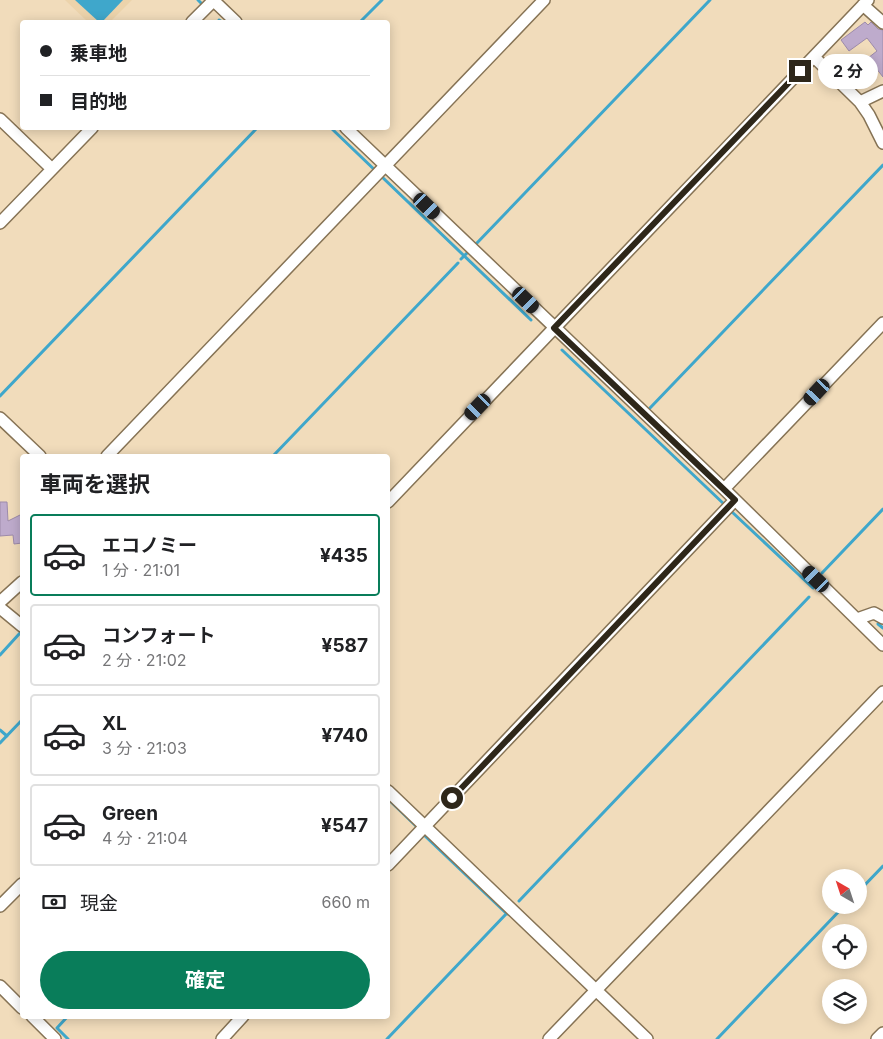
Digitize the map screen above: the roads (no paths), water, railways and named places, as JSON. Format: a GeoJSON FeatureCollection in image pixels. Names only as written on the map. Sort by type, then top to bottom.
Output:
{"type":"FeatureCollection","features":[{"type":"Feature","properties":{"kind":"street"},"geometry":{"type":"LineString","coordinates":[[194,20],[214,0],[234,20]]}},
{"type":"Feature","properties":{"kind":"street"},"geometry":{"type":"LineString","coordinates":[[109,454],[544,0]]}},
{"type":"Feature","properties":{"kind":"street"},"geometry":{"type":"LineString","coordinates":[[390,500],[866,2],[883,23]]}},
{"type":"Feature","properties":{"kind":"street"},"geometry":{"type":"LineString","coordinates":[[814,57],[860,102],[883,143]]}},
{"type":"Feature","properties":{"kind":"street"},"geometry":{"type":"LineString","coordinates":[[860,102],[883,90]]}},
{"type":"Feature","properties":{"kind":"street"},"geometry":{"type":"LineString","coordinates":[[0,119],[52,170]]}},
{"type":"Feature","properties":{"kind":"street"},"geometry":{"type":"LineString","coordinates":[[0,224],[90,130]]}},
{"type":"Feature","properties":{"kind":"street"},"geometry":{"type":"LineString","coordinates":[[348,130],[380,170],[554,328],[724,489],[883,645]]}},
{"type":"Feature","properties":{"kind":"street"},"geometry":{"type":"LineString","coordinates":[[724,489],[883,323]]}},
{"type":"Feature","properties":{"kind":"street"},"geometry":{"type":"LineString","coordinates":[[0,418],[38,454]]}},
{"type":"Feature","properties":{"kind":"street"},"geometry":{"type":"LineString","coordinates":[[390,864],[735,500]]}},
{"type":"Feature","properties":{"kind":"street"},"geometry":{"type":"LineString","coordinates":[[0,602],[20,584]]}},
{"type":"Feature","properties":{"kind":"street"},"geometry":{"type":"LineString","coordinates":[[0,608],[20,624]]}},
{"type":"Feature","properties":{"kind":"street"},"geometry":{"type":"LineString","coordinates":[[857,619],[874,613],[883,618]]}},
{"type":"Feature","properties":{"kind":"street"},"geometry":{"type":"LineString","coordinates":[[549,1039],[883,692]]}},
{"type":"Feature","properties":{"kind":"street"},"geometry":{"type":"LineString","coordinates":[[390,792],[647,1039]]}},
{"type":"Feature","properties":{"kind":"street"},"geometry":{"type":"LineString","coordinates":[[0,906],[20,886]]}},
{"type":"Feature","properties":{"kind":"street"},"geometry":{"type":"LineString","coordinates":[[0,986],[20,1006]]}},
{"type":"Feature","properties":{"kind":"street"},"geometry":{"type":"LineString","coordinates":[[35,1019],[56,1039]]}},
{"type":"Feature","properties":{"kind":"street"},"geometry":{"type":"LineString","coordinates":[[222,1039],[241,1019]]}},
{"type":"Feature","properties":{"kind":"street"},"geometry":{"type":"LineString","coordinates":[[877,1039],[883,1033]]}},
{"type":"Feature","properties":{"kind":"water"},"geometry":{"type":"Polygon","coordinates":[[[75,0],[123,0],[104,20],[97,20],[75,0]]]}},
{"type":"Feature","properties":{"kind":"waterway"},"geometry":{"type":"LineString","coordinates":[[198,0],[203,5]]}},
{"type":"Feature","properties":{"kind":"waterway"},"geometry":{"type":"LineString","coordinates":[[362,20],[382,0]]}},
{"type":"Feature","properties":{"kind":"waterway"},"geometry":{"type":"LineString","coordinates":[[476,244],[710,0]]}},
{"type":"Feature","properties":{"kind":"waterway"},"geometry":{"type":"LineString","coordinates":[[0,396],[255,130]]}},
{"type":"Feature","properties":{"kind":"waterway"},"geometry":{"type":"LineString","coordinates":[[333,130],[531,320]]}},
{"type":"Feature","properties":{"kind":"waterway"},"geometry":{"type":"LineString","coordinates":[[650,408],[883,165]]}},
{"type":"Feature","properties":{"kind":"waterway"},"geometry":{"type":"LineString","coordinates":[[461,259],[468,252]]}},
{"type":"Feature","properties":{"kind":"waterway"},"geometry":{"type":"LineString","coordinates":[[275,454],[458,263]]}},
{"type":"Feature","properties":{"kind":"waterway"},"geometry":{"type":"LineString","coordinates":[[562,350],[726,506]]}},
{"type":"Feature","properties":{"kind":"waterway"},"geometry":{"type":"LineString","coordinates":[[822,573],[883,509]]}},
{"type":"Feature","properties":{"kind":"waterway"},"geometry":{"type":"LineString","coordinates":[[732,512],[813,588]]}},
{"type":"Feature","properties":{"kind":"waterway"},"geometry":{"type":"LineString","coordinates":[[519,901],[809,597]]}},
{"type":"Feature","properties":{"kind":"waterway"},"geometry":{"type":"LineString","coordinates":[[878,624],[883,628]]}},
{"type":"Feature","properties":{"kind":"waterway"},"geometry":{"type":"LineString","coordinates":[[0,655],[20,633]]}},
{"type":"Feature","properties":{"kind":"waterway"},"geometry":{"type":"LineString","coordinates":[[0,743],[20,722]]}},
{"type":"Feature","properties":{"kind":"waterway"},"geometry":{"type":"LineString","coordinates":[[0,730],[7,736]]}},
{"type":"Feature","properties":{"kind":"waterway"},"geometry":{"type":"LineString","coordinates":[[390,801],[416,826]]}},
{"type":"Feature","properties":{"kind":"waterway"},"geometry":{"type":"LineString","coordinates":[[424,835],[507,914]]}},
{"type":"Feature","properties":{"kind":"waterway"},"geometry":{"type":"LineString","coordinates":[[868,882],[883,866]]}},
{"type":"Feature","properties":{"kind":"waterway"},"geometry":{"type":"LineString","coordinates":[[387,1039],[507,913]]}},
{"type":"Feature","properties":{"kind":"waterway"},"geometry":{"type":"LineString","coordinates":[[717,1039],[836,914]]}},
{"type":"Feature","properties":{"kind":"waterway"},"geometry":{"type":"LineString","coordinates":[[65,1019],[57,1028],[68,1039]]}}]}
